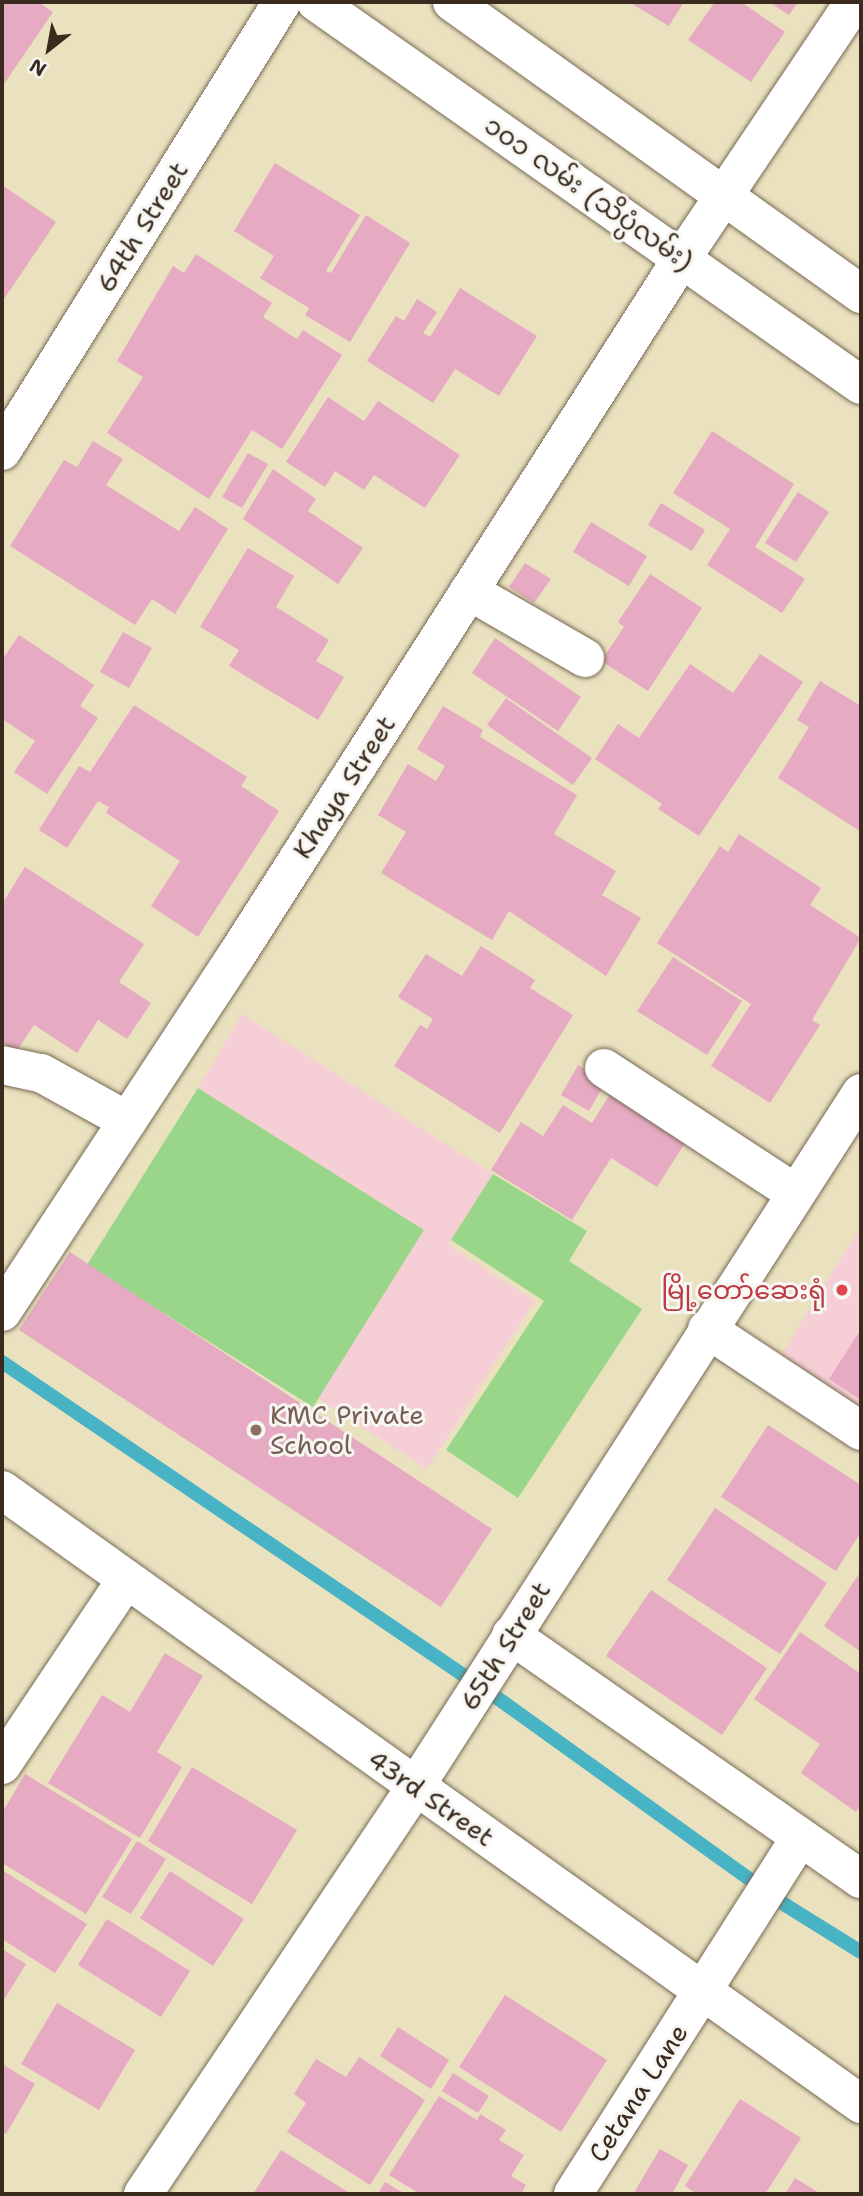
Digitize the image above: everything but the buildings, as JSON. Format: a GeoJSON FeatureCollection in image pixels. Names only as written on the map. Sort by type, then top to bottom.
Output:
{"type":"FeatureCollection","features":[{"type":"Feature","properties":{"kind":"street","name":"64th Street"},"geometry":{"type":"LineString","coordinates":[[2,452],[282,2]]}},
{"type":"Feature","properties":{"kind":"street","name":"၁၀၁ လမ်း (သိပ္ပံလမ်း)"},"geometry":{"type":"LineString","coordinates":[[316,2],[861,385]]}},
{"type":"Feature","properties":{"kind":"street"},"geometry":{"type":"LineString","coordinates":[[452,2],[861,294]]}},
{"type":"Feature","properties":{"kind":"street","name":"Khaya Street"},"geometry":{"type":"LineString","coordinates":[[2,1312],[128,1121],[682,258],[854,2]]}},
{"type":"Feature","properties":{"kind":"street"},"geometry":{"type":"LineString","coordinates":[[469,591],[585,659]]}},
{"type":"Feature","properties":{"kind":"street"},"geometry":{"type":"LineString","coordinates":[[2,1065],[41,1073],[128,1121]]}},
{"type":"Feature","properties":{"kind":"street"},"geometry":{"type":"LineString","coordinates":[[604,1068],[795,1194]]}},
{"type":"Feature","properties":{"kind":"street","name":"65th Street"},"geometry":{"type":"LineString","coordinates":[[143,2194],[415,1787],[861,1093]]}},
{"type":"Feature","properties":{"kind":"street"},"geometry":{"type":"LineString","coordinates":[[707,1329],[861,1431]]}},
{"type":"Feature","properties":{"kind":"street","name":"43rd Street"},"geometry":{"type":"LineString","coordinates":[[2,1490],[861,2104]]}},
{"type":"Feature","properties":{"kind":"street"},"geometry":{"type":"LineString","coordinates":[[2,1765],[126,1580]]}},
{"type":"Feature","properties":{"kind":"street"},"geometry":{"type":"LineString","coordinates":[[511,1635],[861,1879]]}},
{"type":"Feature","properties":{"kind":"street","name":"Cetana Lane"},"geometry":{"type":"LineString","coordinates":[[573,2194],[800,1837]]}},
{"type":"Feature","properties":{"kind":"shaded area"},"geometry":{"type":"Polygon","coordinates":[[[242,1014],[493,1174],[448,1245],[535,1301],[427,1469],[317,1398],[424,1230],[198,1088],[242,1014]]]}},
{"type":"Feature","properties":{"kind":"shaded area","name":"မြို့တော်ဆေးရုံ"},"geometry":{"type":"Polygon","coordinates":[[[861,1226],[861,1407],[782,1354],[861,1226]]]}},
{"type":"Feature","properties":{"kind":"green space"},"geometry":{"type":"Polygon","coordinates":[[[198,1088],[424,1230],[313,1407],[87,1265],[198,1088]]]}},
{"type":"Feature","properties":{"kind":"green space","name":"KMC Private School"},"geometry":{"type":"Polygon","coordinates":[[[493,1174],[587,1231],[569,1261],[642,1309],[518,1498],[446,1450],[544,1301],[451,1240],[493,1174]]]}},
{"type":"Feature","properties":{"kind":"waterway"},"geometry":{"type":"LineString","coordinates":[[2,1362],[503,1702],[787,1906],[861,1952]]}},
{"type":"Feature","properties":{"kind":"place","name":"မြို့တော်ဆေးရုံ"},"geometry":{"type":"Point","coordinates":[842,1290]}},
{"type":"Feature","properties":{"kind":"place","name":"KMC Private School"},"geometry":{"type":"Point","coordinates":[256,1430]}}]}
